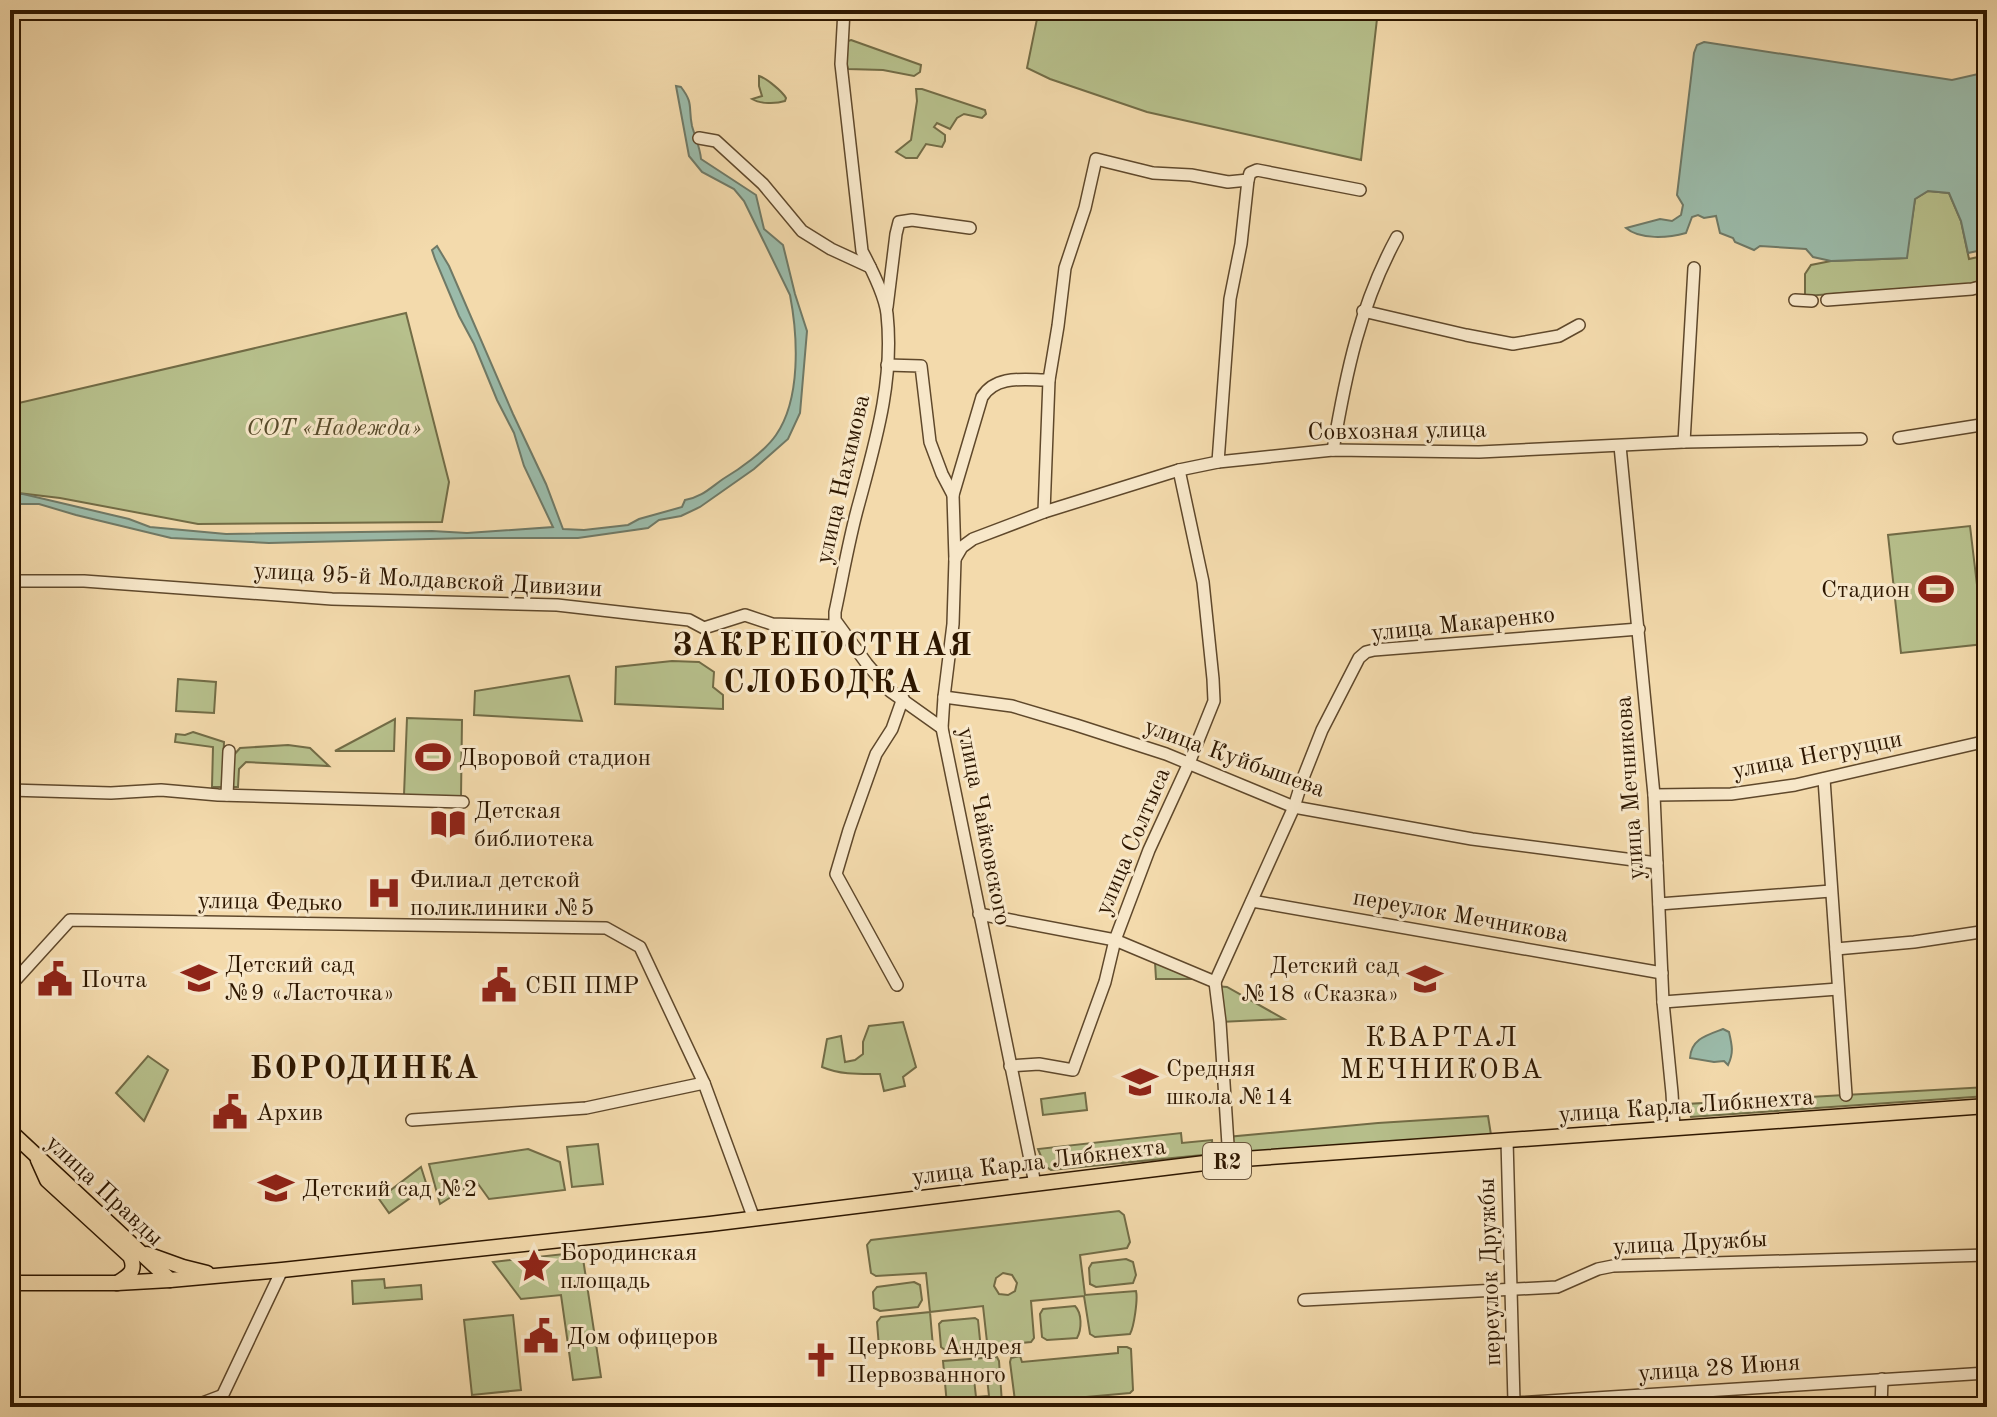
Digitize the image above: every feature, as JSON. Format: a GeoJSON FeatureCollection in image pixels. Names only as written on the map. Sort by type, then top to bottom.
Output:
{"type":"FeatureCollection","features":[{"type":"Feature","properties":{"kind":"main road","name":"улица Карла Либкнехта"},"geometry":{"type":"LineString","coordinates":[[282,1270],[754,1219],[1229,1160],[1987,1106]]}},
{"type":"Feature","properties":{"kind":"main road","name":"улица Правды"},"geometry":{"type":"LineString","coordinates":[[10,1131],[170,1280]]}},
{"type":"Feature","properties":{"kind":"main road"},"geometry":{"type":"LineString","coordinates":[[36,1156],[47,1180],[130,1256],[133,1269],[129,1276],[117,1283]]}},
{"type":"Feature","properties":{"kind":"main road"},"geometry":{"type":"LineString","coordinates":[[136,1249],[217,1276]]}},
{"type":"Feature","properties":{"kind":"main road","name":"R2"},"geometry":{"type":"LineString","coordinates":[[10,1283],[117,1283],[282,1270]]}},
{"type":"Feature","properties":{"kind":"street","name":"улица Нахимова"},"geometry":{"type":"LineString","coordinates":[[838,626],[835,612],[858,505],[878,437],[887,365],[887,311],[862,251],[841,64],[844,10]]}},
{"type":"Feature","properties":{"kind":"street"},"geometry":{"type":"LineString","coordinates":[[699,138],[716,141],[763,184],[802,231],[870,267]]}},
{"type":"Feature","properties":{"kind":"street"},"geometry":{"type":"LineString","coordinates":[[1044,512],[1049,380],[1065,268],[1085,208],[1096,159],[1153,173],[1191,175],[1228,182],[1248,180]]}},
{"type":"Feature","properties":{"kind":"street"},"geometry":{"type":"LineString","coordinates":[[1218,462],[1229,307],[1250,173],[1257,170],[1360,190]]}},
{"type":"Feature","properties":{"kind":"street"},"geometry":{"type":"LineString","coordinates":[[887,311],[899,222],[912,220],[970,228]]}},
{"type":"Feature","properties":{"kind":"street"},"geometry":{"type":"LineString","coordinates":[[1333,450],[1344,383],[1363,311],[1397,237]]}},
{"type":"Feature","properties":{"kind":"street"},"geometry":{"type":"LineString","coordinates":[[1684,442],[1694,268]]}},
{"type":"Feature","properties":{"kind":"street"},"geometry":{"type":"LineString","coordinates":[[1827,300],[1972,289],[1987,285]]}},
{"type":"Feature","properties":{"kind":"street"},"geometry":{"type":"LineString","coordinates":[[1795,300],[1812,301]]}},
{"type":"Feature","properties":{"kind":"street"},"geometry":{"type":"LineString","coordinates":[[1363,311],[1513,344],[1559,336],[1579,325]]}},
{"type":"Feature","properties":{"kind":"street","name":"улица Чайковского"},"geometry":{"type":"LineString","coordinates":[[887,365],[921,366],[930,442],[953,495],[953,624],[942,728],[1035,1184]]}},
{"type":"Feature","properties":{"kind":"street"},"geometry":{"type":"LineString","coordinates":[[953,495],[987,389],[1007,380],[1049,380]]}},
{"type":"Feature","properties":{"kind":"street"},"geometry":{"type":"LineString","coordinates":[[1899,438],[1987,424]]}},
{"type":"Feature","properties":{"kind":"street","name":"Совхозная улица"},"geometry":{"type":"LineString","coordinates":[[955,559],[962,547],[973,539],[1044,512],[1179,470],[1218,462],[1333,450],[1479,452],[1684,442],[1861,439]]}},
{"type":"Feature","properties":{"kind":"street","name":"улица Мечникова"},"geometry":{"type":"LineString","coordinates":[[1620,446],[1654,795],[1663,1002],[1674,1128]]}},
{"type":"Feature","properties":{"kind":"street","name":"улица Солтыса"},"geometry":{"type":"LineString","coordinates":[[1010,1066],[1039,1064],[1073,1070],[1105,982],[1115,940],[1149,850],[1214,701],[1203,582],[1179,470]]}},
{"type":"Feature","properties":{"kind":"street","name":"улица 95-й Молдавской Дивизии"},"geometry":{"type":"LineString","coordinates":[[10,581],[84,581],[332,599],[557,605],[689,620],[704,628],[745,615],[772,624],[838,626]]}},
{"type":"Feature","properties":{"kind":"street"},"geometry":{"type":"LineString","coordinates":[[838,626],[890,691],[942,728]]}},
{"type":"Feature","properties":{"kind":"street","name":"улица Макаренко"},"geometry":{"type":"LineString","coordinates":[[1215,982],[1294,807],[1322,730],[1359,658],[1366,652],[1639,629]]}},
{"type":"Feature","properties":{"kind":"street","name":"улица Куйбышева"},"geometry":{"type":"LineString","coordinates":[[944,697],[1012,706],[1076,725],[1189,763],[1294,807],[1472,839],[1657,863]]}},
{"type":"Feature","properties":{"kind":"street"},"geometry":{"type":"LineString","coordinates":[[897,985],[836,874],[876,754],[892,729],[903,698]]}},
{"type":"Feature","properties":{"kind":"street","name":"улица Негруцци"},"geometry":{"type":"LineString","coordinates":[[1654,795],[1731,794],[1795,785],[1987,741]]}},
{"type":"Feature","properties":{"kind":"street"},"geometry":{"type":"LineString","coordinates":[[223,795],[229,751]]}},
{"type":"Feature","properties":{"kind":"street"},"geometry":{"type":"LineString","coordinates":[[1824,779],[1846,1095]]}},
{"type":"Feature","properties":{"kind":"street"},"geometry":{"type":"LineString","coordinates":[[10,790],[111,793],[146,790],[463,802]]}},
{"type":"Feature","properties":{"kind":"street"},"geometry":{"type":"LineString","coordinates":[[1659,904],[1831,891]]}},
{"type":"Feature","properties":{"kind":"street","name":"переулок Мечникова"},"geometry":{"type":"LineString","coordinates":[[1252,901],[1662,973]]}},
{"type":"Feature","properties":{"kind":"street"},"geometry":{"type":"LineString","coordinates":[[979,914],[1115,940],[1215,982],[1229,1160]]}},
{"type":"Feature","properties":{"kind":"street","name":"улица Федько"},"geometry":{"type":"LineString","coordinates":[[10,986],[70,920],[606,928],[640,947],[704,1083]]}},
{"type":"Feature","properties":{"kind":"street"},"geometry":{"type":"LineString","coordinates":[[1836,949],[1987,931]]}},
{"type":"Feature","properties":{"kind":"street"},"geometry":{"type":"LineString","coordinates":[[1663,1002],[1838,989]]}},
{"type":"Feature","properties":{"kind":"street"},"geometry":{"type":"LineString","coordinates":[[412,1120],[578,1109],[704,1083],[754,1219]]}},
{"type":"Feature","properties":{"kind":"street","name":"переулок Дружбы"},"geometry":{"type":"LineString","coordinates":[[1507,1140],[1514,1402]]}},
{"type":"Feature","properties":{"kind":"street","name":"улица Дружбы"},"geometry":{"type":"LineString","coordinates":[[1304,1300],[1557,1287],[1598,1269],[1613,1266],[1987,1255]]}},
{"type":"Feature","properties":{"kind":"street"},"geometry":{"type":"LineString","coordinates":[[192,1407],[219,1402],[282,1270]]}},
{"type":"Feature","properties":{"kind":"street","name":"улица 28 Июня"},"geometry":{"type":"LineString","coordinates":[[1453,1407],[1987,1373]]}},
{"type":"Feature","properties":{"kind":"street"},"geometry":{"type":"LineString","coordinates":[[1881,1407],[1882,1379]]}},
{"type":"Feature","properties":{"kind":"green space"},"geometry":{"type":"Polygon","coordinates":[[[1032,10],[1378,10],[1361,160],[1147,112],[1050,79],[1027,68],[1037,19],[1032,10]]]}},
{"type":"Feature","properties":{"kind":"green space"},"geometry":{"type":"Polygon","coordinates":[[[848,41],[921,65],[920,72],[914,76],[883,70],[848,69],[848,41]]]}},
{"type":"Feature","properties":{"kind":"green space"},"geometry":{"type":"Polygon","coordinates":[[[759,76],[778,88],[785,101],[768,103],[752,99],[762,96],[759,76]]]}},
{"type":"Feature","properties":{"kind":"green space"},"geometry":{"type":"Polygon","coordinates":[[[916,89],[985,110],[986,114],[982,118],[964,114],[950,129],[937,123],[934,127],[945,135],[942,147],[926,144],[917,158],[906,158],[896,152],[911,140],[916,89]]]}},
{"type":"Feature","properties":{"kind":"green space"},"geometry":{"type":"Polygon","coordinates":[[[1928,191],[1949,193],[1961,221],[1969,259],[1987,255],[1987,278],[1970,284],[1805,296],[1805,274],[1811,265],[1831,261],[1906,258],[1915,199],[1928,191]]]}},
{"type":"Feature","properties":{"kind":"green space","name":"СОТ «Надежда»"},"geometry":{"type":"Polygon","coordinates":[[[406,313],[449,482],[442,522],[198,524],[60,498],[10,492],[10,405],[406,313]]]}},
{"type":"Feature","properties":{"kind":"green space","name":"Стадион"},"geometry":{"type":"Polygon","coordinates":[[[1970,526],[1984,644],[1901,653],[1888,535],[1970,526]]]}},
{"type":"Feature","properties":{"kind":"green space"},"geometry":{"type":"Polygon","coordinates":[[[672,661],[699,662],[714,672],[713,687],[723,695],[723,709],[615,704],[616,667],[672,661]]]}},
{"type":"Feature","properties":{"kind":"green space"},"geometry":{"type":"Polygon","coordinates":[[[569,676],[582,721],[474,715],[475,691],[569,676]]]}},
{"type":"Feature","properties":{"kind":"green space"},"geometry":{"type":"Polygon","coordinates":[[[178,679],[216,682],[214,713],[176,711],[178,679]]]}},
{"type":"Feature","properties":{"kind":"green space","name":"Дворовой стадион"},"geometry":{"type":"Polygon","coordinates":[[[407,718],[462,720],[461,797],[404,795],[407,718]]]}},
{"type":"Feature","properties":{"kind":"green space"},"geometry":{"type":"Polygon","coordinates":[[[395,719],[394,751],[335,751],[395,719]]]}},
{"type":"Feature","properties":{"kind":"green space"},"geometry":{"type":"Polygon","coordinates":[[[193,732],[224,742],[222,787],[212,787],[213,747],[175,742],[176,734],[193,732]]]}},
{"type":"Feature","properties":{"kind":"green space"},"geometry":{"type":"Polygon","coordinates":[[[288,745],[310,748],[329,766],[246,762],[239,769],[238,787],[231,787],[233,756],[240,748],[288,745]]]}},
{"type":"Feature","properties":{"kind":"green space"},"geometry":{"type":"Polygon","coordinates":[[[1155,962],[1199,979],[1156,979],[1155,962]]]}},
{"type":"Feature","properties":{"kind":"green space"},"geometry":{"type":"Polygon","coordinates":[[[1215,986],[1227,987],[1284,1019],[1220,1022],[1215,986]]]}},
{"type":"Feature","properties":{"kind":"green space"},"geometry":{"type":"Polygon","coordinates":[[[903,1022],[916,1067],[903,1077],[905,1086],[884,1091],[880,1074],[843,1073],[822,1067],[827,1039],[841,1036],[845,1062],[855,1060],[863,1054],[863,1042],[869,1026],[903,1022]]]}},
{"type":"Feature","properties":{"kind":"green space"},"geometry":{"type":"Polygon","coordinates":[[[148,1056],[168,1070],[144,1121],[116,1093],[148,1056]]]}},
{"type":"Feature","properties":{"kind":"green space"},"geometry":{"type":"Polygon","coordinates":[[[1987,1087],[1987,1096],[1691,1117],[1686,1104],[1987,1087]]]}},
{"type":"Feature","properties":{"kind":"green space"},"geometry":{"type":"Polygon","coordinates":[[[1085,1093],[1087,1110],[1043,1115],[1041,1099],[1085,1093]]]}},
{"type":"Feature","properties":{"kind":"green space"},"geometry":{"type":"Polygon","coordinates":[[[1488,1116],[1492,1141],[1229,1160],[1227,1137],[1488,1116]]]}},
{"type":"Feature","properties":{"kind":"green space"},"geometry":{"type":"Polygon","coordinates":[[[1181,1133],[1182,1143],[1212,1140],[1213,1154],[1051,1170],[1045,1166],[1038,1149],[1181,1133]]]}},
{"type":"Feature","properties":{"kind":"green space"},"geometry":{"type":"Polygon","coordinates":[[[598,1144],[603,1184],[572,1187],[567,1147],[598,1144]]]}},
{"type":"Feature","properties":{"kind":"green space"},"geometry":{"type":"Polygon","coordinates":[[[528,1149],[560,1162],[565,1190],[489,1199],[476,1181],[440,1204],[429,1164],[528,1149]]]}},
{"type":"Feature","properties":{"kind":"green space"},"geometry":{"type":"Polygon","coordinates":[[[421,1167],[427,1186],[389,1213],[379,1199],[421,1167]]]}},
{"type":"Feature","properties":{"kind":"green space"},"geometry":{"type":"Polygon","coordinates":[[[1119,1211],[1124,1215],[1130,1242],[1127,1248],[1080,1255],[1085,1295],[1136,1291],[1130,1334],[1095,1337],[1090,1334],[1084,1296],[1031,1301],[1034,1338],[1031,1342],[993,1346],[987,1342],[983,1306],[930,1312],[926,1273],[876,1276],[871,1273],[867,1245],[871,1240],[1119,1211]],[[1003,1273],[996,1278],[994,1286],[999,1294],[1008,1295],[1015,1291],[1017,1283],[1012,1275],[1003,1273]]]}},
{"type":"Feature","properties":{"kind":"green space"},"geometry":{"type":"Polygon","coordinates":[[[582,1252],[601,1377],[573,1380],[561,1295],[521,1299],[493,1262],[582,1252]]]}},
{"type":"Feature","properties":{"kind":"green space"},"geometry":{"type":"Polygon","coordinates":[[[1126,1259],[1133,1262],[1136,1275],[1133,1283],[1096,1287],[1090,1284],[1089,1268],[1092,1263],[1126,1259]]]}},
{"type":"Feature","properties":{"kind":"green space"},"geometry":{"type":"Polygon","coordinates":[[[384,1279],[385,1288],[421,1285],[422,1299],[353,1304],[352,1281],[384,1279]]]}},
{"type":"Feature","properties":{"kind":"green space"},"geometry":{"type":"Polygon","coordinates":[[[914,1282],[920,1285],[922,1300],[918,1307],[880,1311],[874,1308],[873,1292],[877,1287],[914,1282]]]}},
{"type":"Feature","properties":{"kind":"green space"},"geometry":{"type":"Polygon","coordinates":[[[1075,1306],[1080,1321],[1077,1338],[1047,1340],[1042,1337],[1040,1314],[1043,1309],[1075,1306]]]}},
{"type":"Feature","properties":{"kind":"green space"},"geometry":{"type":"Polygon","coordinates":[[[930,1312],[933,1347],[930,1351],[919,1352],[915,1347],[883,1351],[879,1347],[877,1322],[881,1317],[930,1312]]]}},
{"type":"Feature","properties":{"kind":"green space"},"geometry":{"type":"Polygon","coordinates":[[[513,1315],[521,1390],[472,1395],[464,1320],[513,1315]]]}},
{"type":"Feature","properties":{"kind":"green space"},"geometry":{"type":"Polygon","coordinates":[[[978,1320],[980,1340],[976,1347],[945,1350],[941,1347],[939,1324],[942,1321],[978,1320]]]}},
{"type":"Feature","properties":{"kind":"green space"},"geometry":{"type":"Polygon","coordinates":[[[1118,1347],[1131,1349],[1133,1390],[1130,1393],[1015,1401],[1011,1358],[1020,1356],[1022,1362],[1118,1353],[1118,1347]]]}},
{"type":"Feature","properties":{"kind":"green space"},"geometry":{"type":"Polygon","coordinates":[[[997,1357],[1002,1403],[996,1407],[990,1407],[989,1401],[947,1405],[943,1361],[997,1357]],[[987,1378],[974,1379],[976,1397],[989,1396],[987,1378]]]}},
{"type":"Feature","properties":{"kind":"shaded area"},"geometry":{"type":"Polygon","coordinates":[[[1704,42],[1952,80],[1987,72],[1987,249],[1968,253],[1961,221],[1949,193],[1928,191],[1915,199],[1907,258],[1831,261],[1813,257],[1806,249],[1760,246],[1754,250],[1720,233],[1716,216],[1692,217],[1686,233],[1671,236],[1639,235],[1626,228],[1660,219],[1672,221],[1681,215],[1683,205],[1677,195],[1694,53],[1697,45],[1704,42]]]}},
{"type":"Feature","properties":{"kind":"shaded area"},"geometry":{"type":"Polygon","coordinates":[[[676,86],[681,87],[689,102],[701,159],[756,195],[764,229],[783,245],[807,331],[800,413],[788,439],[754,469],[700,507],[681,516],[659,520],[648,528],[578,538],[269,543],[171,538],[39,504],[10,504],[10,494],[23,494],[129,519],[150,527],[226,534],[467,533],[553,527],[435,259],[432,250],[437,246],[449,266],[563,529],[628,525],[682,507],[685,500],[706,492],[752,459],[776,435],[790,404],[794,386],[795,330],[790,295],[744,201],[734,189],[702,172],[689,156],[676,86]]]}},
{"type":"Feature","properties":{"kind":"shaded area"},"geometry":{"type":"Polygon","coordinates":[[[1723,1029],[1729,1032],[1732,1045],[1728,1065],[1724,1061],[1690,1058],[1697,1042],[1723,1029]]]}},
{"type":"Feature","properties":{"kind":"place","name":"Стадион"},"geometry":{"type":"Point","coordinates":[1936,589]}},
{"type":"Feature","properties":{"kind":"place","name":"Дворовой стадион"},"geometry":{"type":"Point","coordinates":[433,757]}},
{"type":"Feature","properties":{"kind":"place","name":"Детская библиотека"},"geometry":{"type":"Point","coordinates":[448,824]}},
{"type":"Feature","properties":{"kind":"place","name":"Филиал детской поликлиники №5"},"geometry":{"type":"Point","coordinates":[384,893]}},
{"type":"Feature","properties":{"kind":"place","name":"Детский сад №9 «Ласточка»"},"geometry":{"type":"Point","coordinates":[199,978]}},
{"type":"Feature","properties":{"kind":"place","name":"Почта"},"geometry":{"type":"Point","coordinates":[55,979]}},
{"type":"Feature","properties":{"kind":"place","name":"Детский сад №18 «Сказка»"},"geometry":{"type":"Point","coordinates":[1425,979]}},
{"type":"Feature","properties":{"kind":"place","name":"СБП ПМР"},"geometry":{"type":"Point","coordinates":[499,985]}},
{"type":"Feature","properties":{"kind":"place","name":"Средняя школа №14"},"geometry":{"type":"Point","coordinates":[1140,1082]}},
{"type":"Feature","properties":{"kind":"place","name":"Архив"},"geometry":{"type":"Point","coordinates":[230,1112]}},
{"type":"Feature","properties":{"kind":"place","name":"Детский сад №2"},"geometry":{"type":"Point","coordinates":[276,1188]}},
{"type":"Feature","properties":{"kind":"place","name":"Бородинская площадь"},"geometry":{"type":"Point","coordinates":[534,1266]}},
{"type":"Feature","properties":{"kind":"place","name":"Дом офицеров"},"geometry":{"type":"Point","coordinates":[541,1336]}},
{"type":"Feature","properties":{"kind":"place","name":"Церковь Андрея Первозванного"},"geometry":{"type":"Point","coordinates":[821,1360]}},
{"type":"Feature","properties":{"kind":"district","name":"ЗАКРЕПОСТНАЯ СЛОБОДКА"},"geometry":{"type":"Point","coordinates":[823,662]}},
{"type":"Feature","properties":{"kind":"district","name":"КВАРТАЛ МЕЧНИКОВА"},"geometry":{"type":"Point","coordinates":[1442,1052]}},
{"type":"Feature","properties":{"kind":"district","name":"БОРОДИНКА"},"geometry":{"type":"Point","coordinates":[365,1067]}}]}
